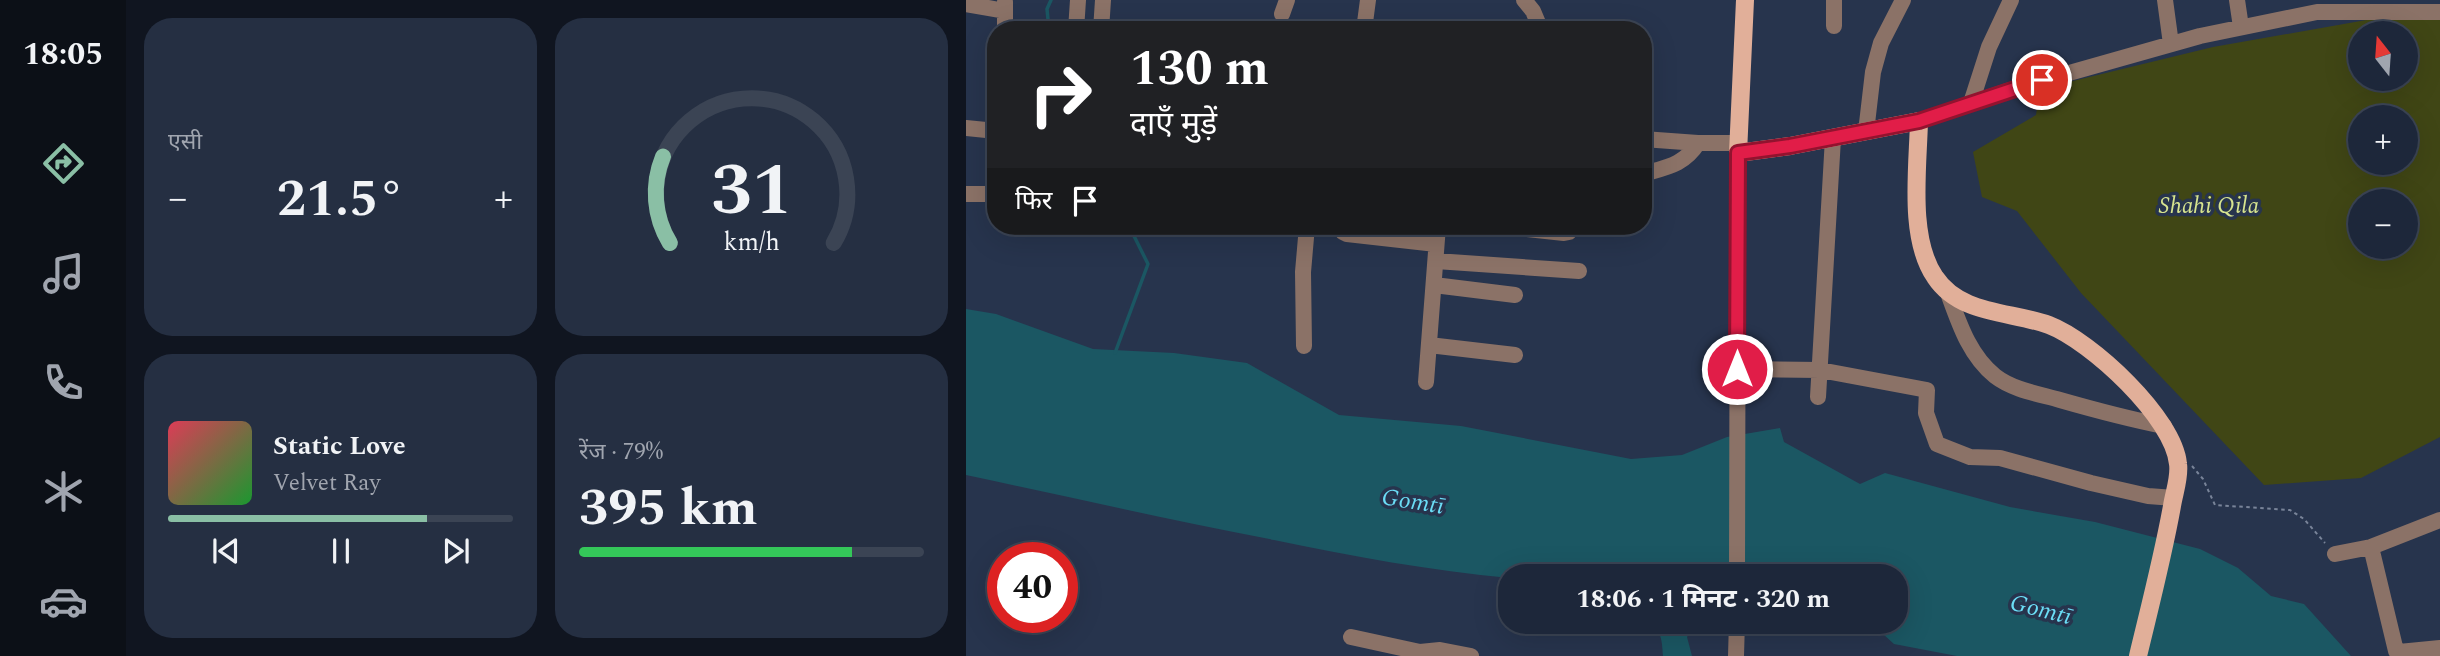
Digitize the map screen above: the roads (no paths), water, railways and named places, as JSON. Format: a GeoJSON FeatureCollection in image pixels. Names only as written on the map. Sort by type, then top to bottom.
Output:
{"type":"FeatureCollection","features":[{"type":"Feature","properties":{"kind":"main road"},"geometry":{"type":"LineString","coordinates":[[1745,0],[1738,148],[1833,138],[1919,121],[1918,222],[1925,254],[1934,276],[1948,293],[1974,307],[2027,318],[2076,338],[2124,379],[2164,426],[2174,443],[2179,467],[2138,656]]}},
{"type":"Feature","properties":{"kind":"street"},"geometry":{"type":"LineString","coordinates":[[1077,21],[1078,0]]}},
{"type":"Feature","properties":{"kind":"street"},"geometry":{"type":"LineString","coordinates":[[1102,21],[1103,0]]}},
{"type":"Feature","properties":{"kind":"street"},"geometry":{"type":"LineString","coordinates":[[1365,21],[1368,0]]}},
{"type":"Feature","properties":{"kind":"street"},"geometry":{"type":"LineString","coordinates":[[1524,0],[1537,21]]}},
{"type":"Feature","properties":{"kind":"street"},"geometry":{"type":"LineString","coordinates":[[1834,0],[1834,26]]}},
{"type":"Feature","properties":{"kind":"street"},"geometry":{"type":"LineString","coordinates":[[1866,132],[1873,72],[1881,43],[1903,0]]}},
{"type":"Feature","properties":{"kind":"street"},"geometry":{"type":"LineString","coordinates":[[1971,103],[1989,47],[2011,0]]}},
{"type":"Feature","properties":{"kind":"street"},"geometry":{"type":"LineString","coordinates":[[2165,0],[2172,44]]}},
{"type":"Feature","properties":{"kind":"street"},"geometry":{"type":"LineString","coordinates":[[2236,0],[2241,27]]}},
{"type":"Feature","properties":{"kind":"street"},"geometry":{"type":"LineString","coordinates":[[966,4],[1005,5]]}},
{"type":"Feature","properties":{"kind":"street"},"geometry":{"type":"LineString","coordinates":[[1919,121],[2016,88],[2241,27],[2317,12],[2440,12]]}},
{"type":"Feature","properties":{"kind":"street"},"geometry":{"type":"LineString","coordinates":[[966,128],[987,130]]}},
{"type":"Feature","properties":{"kind":"street"},"geometry":{"type":"LineString","coordinates":[[1818,397],[1833,138]]}},
{"type":"Feature","properties":{"kind":"street"},"geometry":{"type":"LineString","coordinates":[[1652,140],[1738,148],[1737,564]]}},
{"type":"Feature","properties":{"kind":"street"},"geometry":{"type":"LineString","coordinates":[[1652,171],[1690,156],[1698,143]]}},
{"type":"Feature","properties":{"kind":"street"},"geometry":{"type":"LineString","coordinates":[[966,194],[987,194]]}},
{"type":"Feature","properties":{"kind":"street"},"geometry":{"type":"LineString","coordinates":[[1304,346],[1303,272],[1306,235]]}},
{"type":"Feature","properties":{"kind":"street"},"geometry":{"type":"LineString","coordinates":[[1357,235],[1436,243]]}},
{"type":"Feature","properties":{"kind":"street"},"geometry":{"type":"LineString","coordinates":[[1426,382],[1437,235]]}},
{"type":"Feature","properties":{"kind":"street"},"geometry":{"type":"LineString","coordinates":[[1436,261],[1579,271]]}},
{"type":"Feature","properties":{"kind":"street"},"geometry":{"type":"LineString","coordinates":[[1434,285],[1515,295]]}},
{"type":"Feature","properties":{"kind":"street"},"geometry":{"type":"LineString","coordinates":[[1948,293],[1966,341],[1995,377],[2018,389],[2164,426]]}},
{"type":"Feature","properties":{"kind":"street"},"geometry":{"type":"LineString","coordinates":[[1429,345],[1515,355]]}},
{"type":"Feature","properties":{"kind":"street"},"geometry":{"type":"LineString","coordinates":[[1737,369],[1820,370],[1927,390],[1926,413],[1937,444],[1970,457],[2000,458],[2091,483],[2148,496],[2174,498]]}},
{"type":"Feature","properties":{"kind":"street"},"geometry":{"type":"LineString","coordinates":[[2335,554],[2371,547],[2440,520]]}},
{"type":"Feature","properties":{"kind":"street"},"geometry":{"type":"LineString","coordinates":[[2371,547],[2396,651],[2440,648]]}},
{"type":"Feature","properties":{"kind":"street"},"geometry":{"type":"LineString","coordinates":[[1736,656],[1737,634]]}},
{"type":"Feature","properties":{"kind":"street"},"geometry":{"type":"LineString","coordinates":[[1351,637],[1420,652],[1440,650],[1471,656]]}},
{"type":"Feature","properties":{"kind":"water","name":"Gomtī"},"geometry":{"type":"Polygon","coordinates":[[[966,309],[996,314],[1093,349],[1174,353],[1247,363],[1339,415],[1461,426],[1631,459],[1682,455],[1727,437],[1780,428],[1784,442],[1860,484],[1885,473],[2010,507],[2095,522],[2200,549],[2238,568],[2271,596],[2304,604],[2351,656],[1957,656],[1894,644],[1883,634],[1908,634],[1908,564],[1498,564],[1498,577],[1333,552],[966,475],[966,309]]]}},
{"type":"Feature","properties":{"kind":"water"},"geometry":{"type":"Polygon","coordinates":[[[1660,634],[1689,634],[1687,637],[1692,656],[1663,656],[1660,634]]]}},
{"type":"Feature","properties":{"kind":"waterway"},"geometry":{"type":"LineString","coordinates":[[1048,21],[1047,9],[1051,0]]}},
{"type":"Feature","properties":{"kind":"waterway"},"geometry":{"type":"LineString","coordinates":[[1115,353],[1148,264],[1134,235]]}},
{"type":"Feature","properties":{"kind":"park label","name":"Shahi Qila"},"geometry":{"type":"Point","coordinates":[2209,205]}}]}
